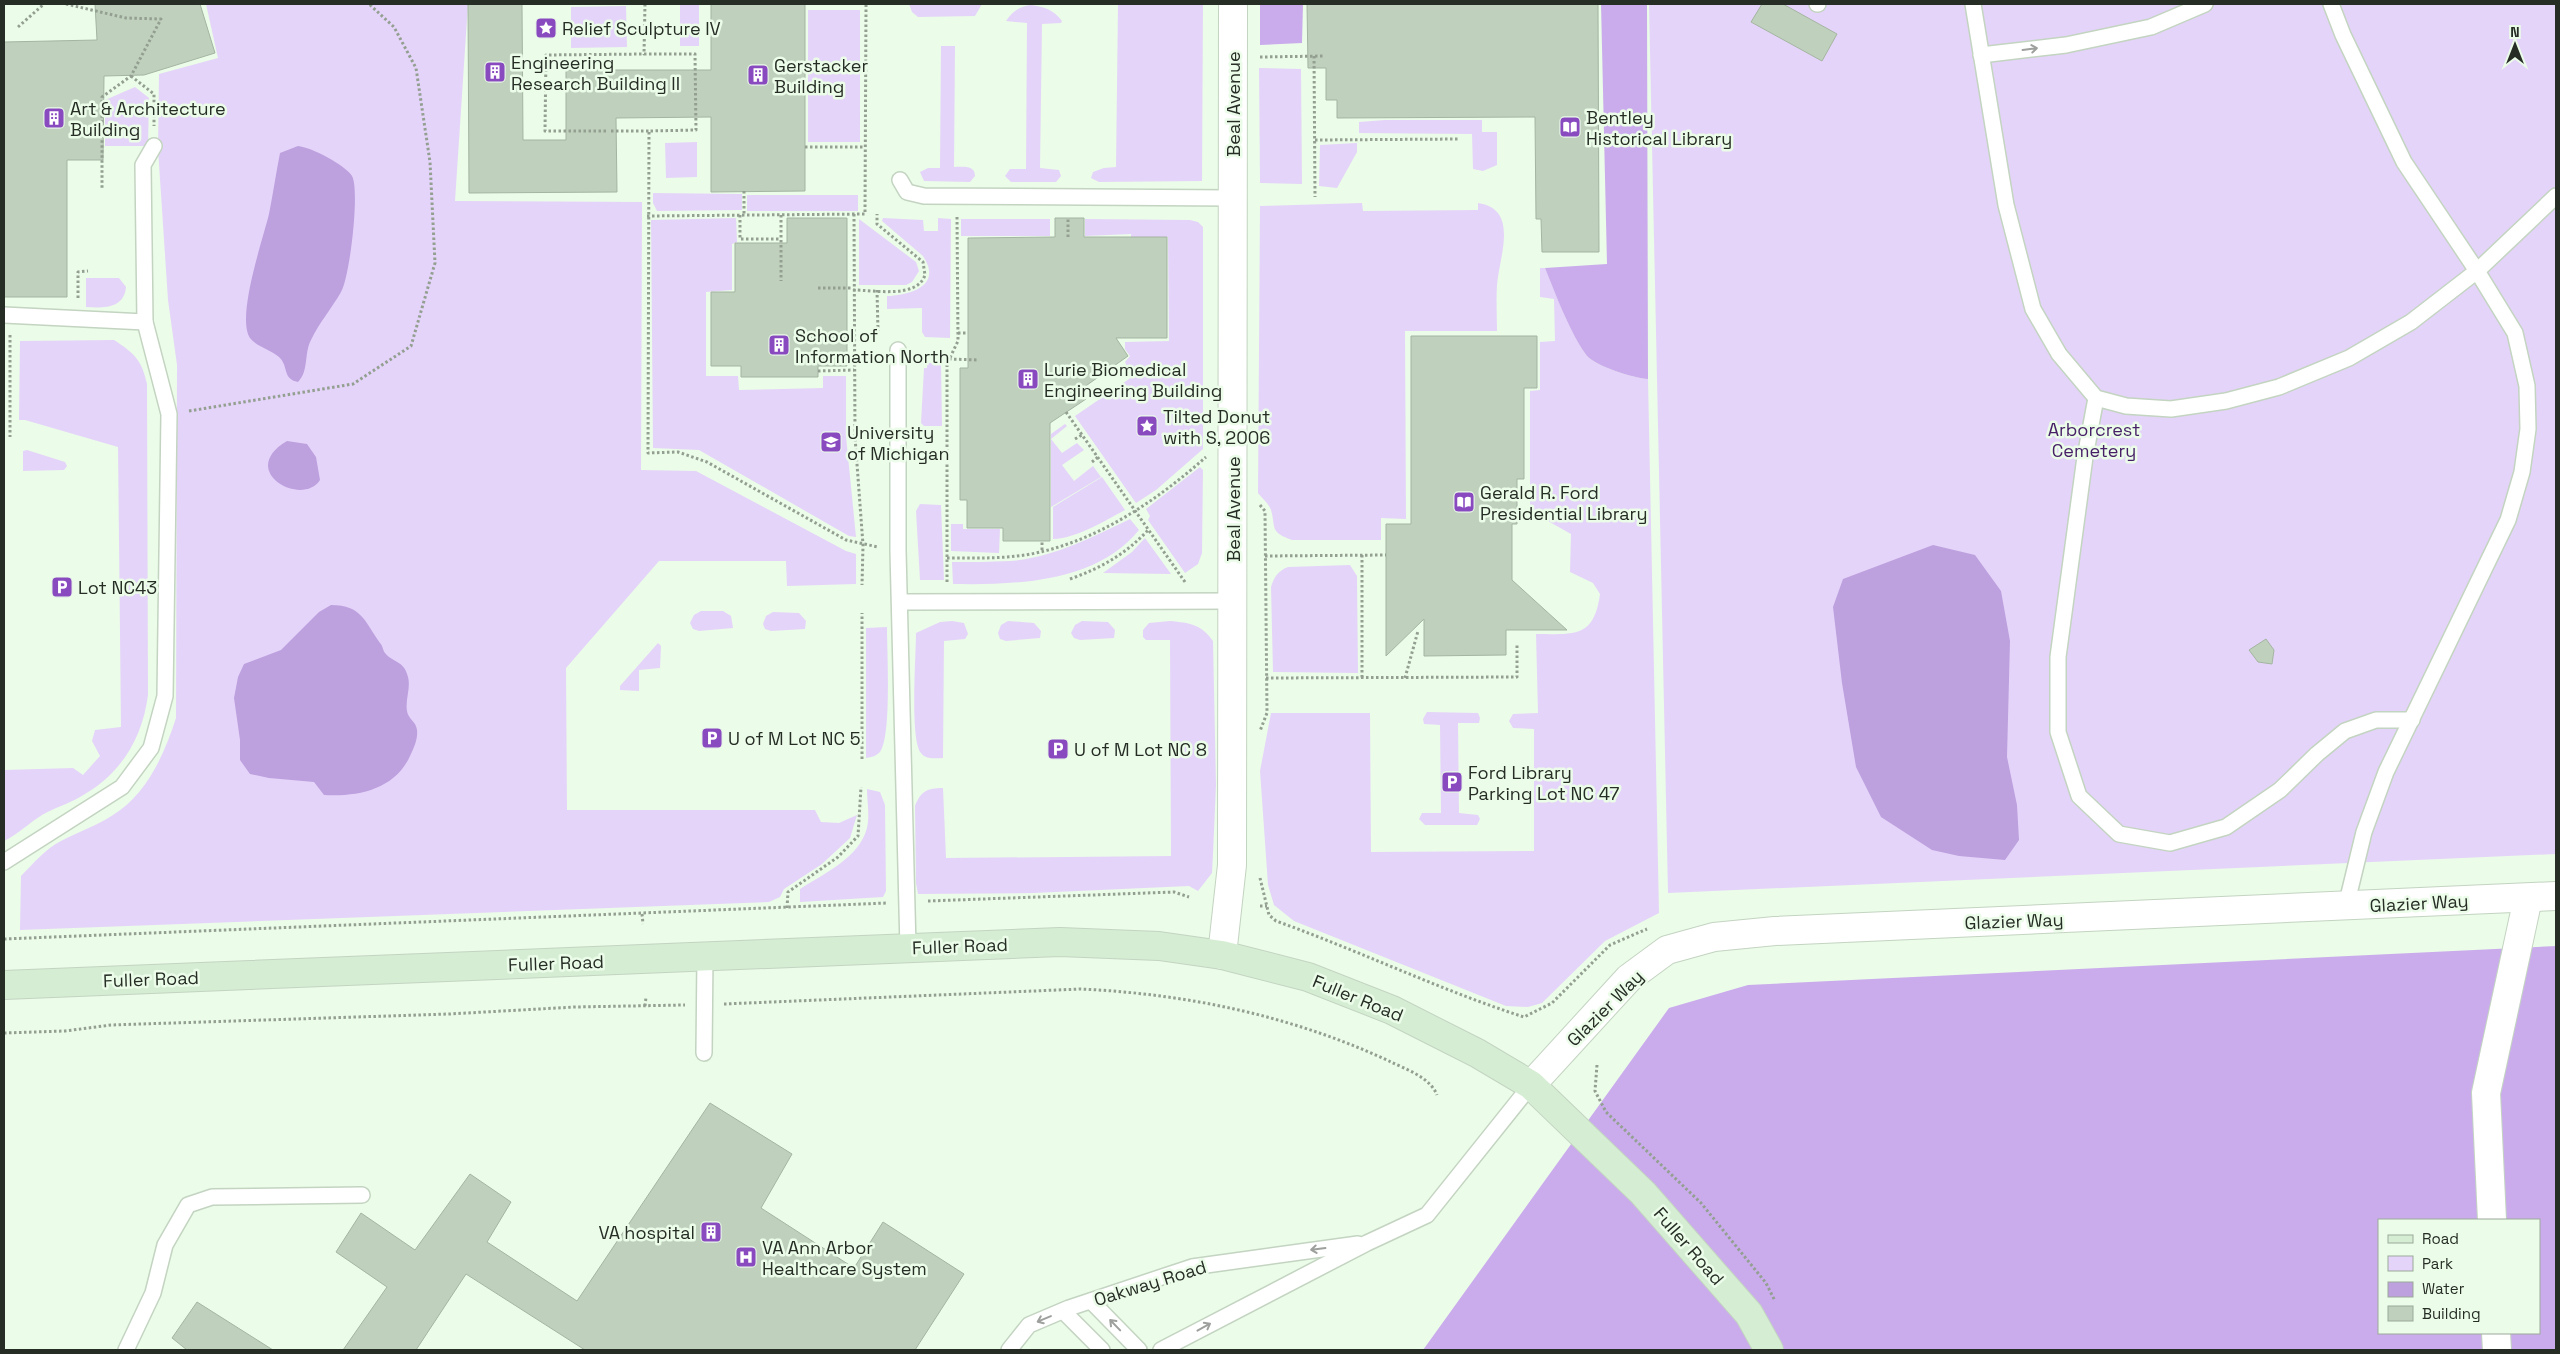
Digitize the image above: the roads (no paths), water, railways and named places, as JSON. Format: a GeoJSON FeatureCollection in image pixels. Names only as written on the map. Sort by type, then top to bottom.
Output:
{"type":"FeatureCollection","features":[{"type":"Feature","properties":{"kind":"main road","name":"Fuller Road"},"geometry":{"type":"LineString","coordinates":[[4,985],[1060,942],[1159,946],[1222,955],[1308,977],[1392,1010],[1477,1053],[1530,1085],[1643,1193],[1670,1222],[1749,1314],[1769,1350]]}},
{"type":"Feature","properties":{"kind":"street","name":"Beal Avenue"},"geometry":{"type":"LineString","coordinates":[[1222,955],[1232,865],[1233,4]]}},
{"type":"Feature","properties":{"kind":"street","name":"Glazier Way"},"geometry":{"type":"LineString","coordinates":[[1530,1085],[1629,978],[1667,950],[1714,937],[1775,931],[2556,896]]}},
{"type":"Feature","properties":{"kind":"street"},"geometry":{"type":"LineString","coordinates":[[2492,1219],[2486,1093],[2528,898]]}},
{"type":"Feature","properties":{"kind":"street"},"geometry":{"type":"LineString","coordinates":[[2496,1334],[2497,1350]]}},
{"type":"Feature","properties":{"kind":"lane"},"geometry":{"type":"LineString","coordinates":[[1973,4],[2006,205],[2032,309],[2059,354],[2096,398],[2126,406],[2171,410],[2226,401],[2279,387],[2349,358],[2411,322],[2477,271],[2556,196]]}},
{"type":"Feature","properties":{"kind":"lane"},"geometry":{"type":"LineString","coordinates":[[1981,55],[2066,45],[2151,27],[2205,4]]}},
{"type":"Feature","properties":{"kind":"lane"},"geometry":{"type":"LineString","coordinates":[[2331,4],[2343,35],[2404,162],[2477,271],[2515,333],[2527,386],[2528,429],[2522,472],[2508,520],[2386,772],[2364,832],[2346,906]]}},
{"type":"Feature","properties":{"kind":"lane"},"geometry":{"type":"LineString","coordinates":[[4,862],[122,787],[151,748],[165,696],[169,414],[144,322],[143,165],[154,146]]}},
{"type":"Feature","properties":{"kind":"lane"},"geometry":{"type":"LineString","coordinates":[[900,180],[907,192],[924,196],[1232,198]]}},
{"type":"Feature","properties":{"kind":"lane"},"geometry":{"type":"LineString","coordinates":[[4,316],[144,322]]}},
{"type":"Feature","properties":{"kind":"lane"},"geometry":{"type":"LineString","coordinates":[[898,350],[898,551],[908,948]]}},
{"type":"Feature","properties":{"kind":"lane"},"geometry":{"type":"LineString","coordinates":[[2096,398],[2085,457],[2058,657],[2058,732],[2079,796],[2119,834],[2170,843],[2226,827],[2280,790],[2316,754],[2345,732],[2376,720],[2412,720]]}},
{"type":"Feature","properties":{"kind":"lane"},"geometry":{"type":"LineString","coordinates":[[900,602],[1233,600]]}},
{"type":"Feature","properties":{"kind":"lane"},"geometry":{"type":"LineString","coordinates":[[704,1053],[705,956]]}},
{"type":"Feature","properties":{"kind":"lane","name":"Oakway Road"},"geometry":{"type":"LineString","coordinates":[[1161,1350],[1367,1243],[1428,1215],[1530,1085]]}},
{"type":"Feature","properties":{"kind":"lane"},"geometry":{"type":"LineString","coordinates":[[126,1350],[153,1293],[165,1245],[188,1205],[212,1197],[362,1195]]}},
{"type":"Feature","properties":{"kind":"lane","name":"Oakway Road"},"geometry":{"type":"LineString","coordinates":[[1009,1350],[1029,1325],[1091,1301],[1192,1267],[1367,1243]]}},
{"type":"Feature","properties":{"kind":"lane"},"geometry":{"type":"LineString","coordinates":[[1091,1301],[1139,1350]]}},
{"type":"Feature","properties":{"kind":"lane"},"geometry":{"type":"LineString","coordinates":[[1063,1311],[1102,1350]]}},
{"type":"Feature","properties":{"kind":"water"},"geometry":{"type":"Polygon","coordinates":[[[298,146],[327,157],[348,172],[352,176],[355,198],[351,252],[344,283],[341,292],[311,340],[304,373],[298,382],[290,378],[279,357],[256,344],[250,338],[246,313],[252,277],[269,214],[280,153],[298,146]]]}},
{"type":"Feature","properties":{"kind":"water"},"geometry":{"type":"Polygon","coordinates":[[[287,441],[307,444],[316,457],[320,480],[311,488],[300,490],[288,488],[270,474],[268,464],[273,452],[287,441]]]}},
{"type":"Feature","properties":{"kind":"water"},"geometry":{"type":"Polygon","coordinates":[[[1933,545],[1975,555],[2001,591],[2010,641],[2007,757],[2017,805],[2019,840],[2005,860],[1959,856],[1932,850],[1881,817],[1856,767],[1842,683],[1833,607],[1843,579],[1933,545]]]}},
{"type":"Feature","properties":{"kind":"water"},"geometry":{"type":"Polygon","coordinates":[[[331,605],[350,608],[362,616],[385,653],[404,667],[409,681],[407,711],[415,724],[417,733],[411,753],[403,767],[385,783],[363,792],[324,795],[314,782],[269,778],[250,774],[240,760],[240,740],[234,698],[238,677],[244,664],[281,650],[319,612],[331,605]]]}},
{"type":"Feature","properties":{"kind":"place","name":"Relief Sculpture IV"},"geometry":{"type":"Point","coordinates":[546,28]}},
{"type":"Feature","properties":{"kind":"place","name":"Engineering Research Building II"},"geometry":{"type":"Point","coordinates":[495,72]}},
{"type":"Feature","properties":{"kind":"place","name":"Gerstacker Building"},"geometry":{"type":"Point","coordinates":[758,75]}},
{"type":"Feature","properties":{"kind":"place","name":"Art & Architecture Building"},"geometry":{"type":"Point","coordinates":[54,118]}},
{"type":"Feature","properties":{"kind":"place","name":"Bentley Historical Library"},"geometry":{"type":"Point","coordinates":[1570,127]}},
{"type":"Feature","properties":{"kind":"place","name":"School of Information North"},"geometry":{"type":"Point","coordinates":[779,345]}},
{"type":"Feature","properties":{"kind":"place","name":"Lurie Biomedical Engineering Building"},"geometry":{"type":"Point","coordinates":[1028,379]}},
{"type":"Feature","properties":{"kind":"place","name":"Tilted Donut with S, 2006"},"geometry":{"type":"Point","coordinates":[1147,426]}},
{"type":"Feature","properties":{"kind":"place","name":"University of Michigan"},"geometry":{"type":"Point","coordinates":[831,442]}},
{"type":"Feature","properties":{"kind":"place","name":"Gerald R. Ford Presidential Library"},"geometry":{"type":"Point","coordinates":[1464,502]}},
{"type":"Feature","properties":{"kind":"place","name":"Lot NC43"},"geometry":{"type":"Point","coordinates":[62,587]}},
{"type":"Feature","properties":{"kind":"place","name":"U of M Lot NC 5"},"geometry":{"type":"Point","coordinates":[712,738]}},
{"type":"Feature","properties":{"kind":"place","name":"U of M Lot NC 8"},"geometry":{"type":"Point","coordinates":[1058,749]}},
{"type":"Feature","properties":{"kind":"place","name":"Ford Library Parking Lot NC 47"},"geometry":{"type":"Point","coordinates":[1452,782]}},
{"type":"Feature","properties":{"kind":"place","name":"VA hospital"},"geometry":{"type":"Point","coordinates":[711,1232]}},
{"type":"Feature","properties":{"kind":"place","name":"VA Ann Arbor Healthcare System"},"geometry":{"type":"Point","coordinates":[746,1257]}},
{"type":"Feature","properties":{"kind":"park label","name":"Arborcrest Cemetery"},"geometry":{"type":"Point","coordinates":[2094,439]}}]}
